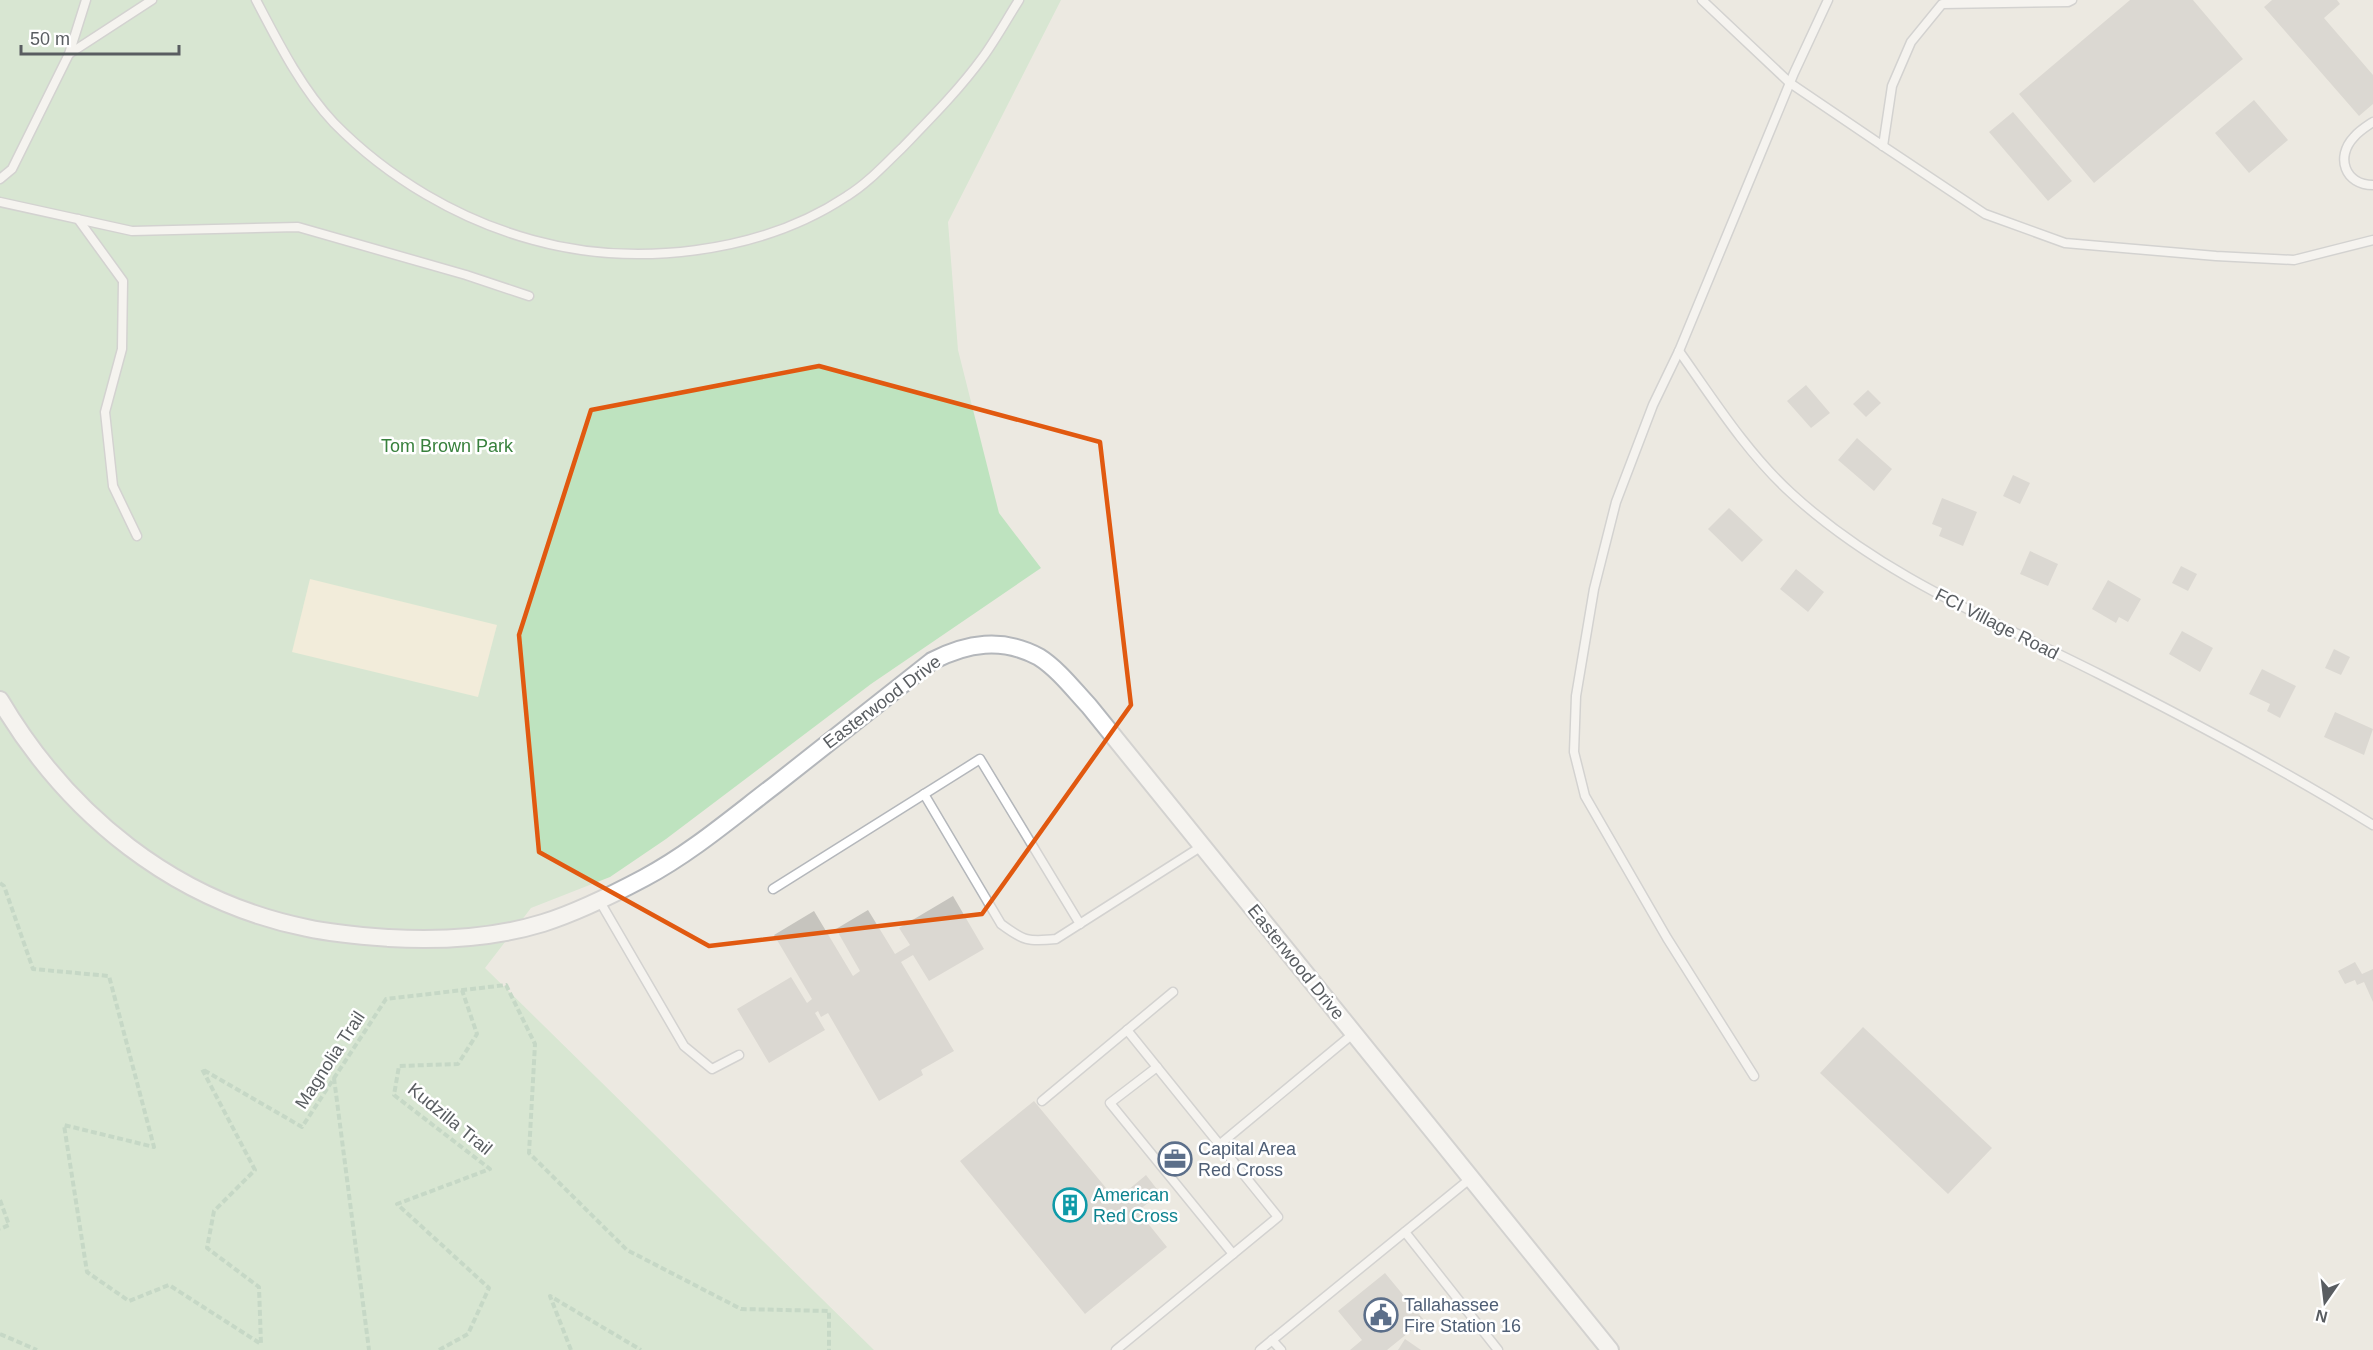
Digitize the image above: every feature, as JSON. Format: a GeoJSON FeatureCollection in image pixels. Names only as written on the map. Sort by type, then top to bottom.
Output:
{"type":"FeatureCollection","features":[{"type":"Feature","properties":{"kind":"street","name":"Easterwood Drive"},"geometry":{"type":"LineString","coordinates":[[0,700],[39,760],[65,790],[103,827],[142,857],[179,881],[225,902],[306,928],[354,936],[412,939],[457,938],[504,933],[544,923],[646,877],[690,849],[932,661],[953,650],[975,644],[1000,645],[1039,658],[1059,673],[1089,706],[1610,1350]]}},
{"type":"Feature","properties":{"kind":"lane"},"geometry":{"type":"LineString","coordinates":[[0,179],[12,169],[69,54],[86,0]]}},
{"type":"Feature","properties":{"kind":"lane"},"geometry":{"type":"LineString","coordinates":[[69,54],[152,0]]}},
{"type":"Feature","properties":{"kind":"lane"},"geometry":{"type":"LineString","coordinates":[[256,0],[311,95],[333,122],[365,152],[406,182],[438,201],[488,224],[533,240],[564,247],[620,254],[669,253],[714,248],[759,238],[813,216],[847,196],[870,179],[947,102],[984,56],[1019,0]]}},
{"type":"Feature","properties":{"kind":"lane"},"geometry":{"type":"LineString","coordinates":[[1702,0],[1790,83],[1883,146],[1985,214],[2065,243],[2294,260],[2373,240]]}},
{"type":"Feature","properties":{"kind":"lane"},"geometry":{"type":"LineString","coordinates":[[1754,1076],[1667,938],[1586,796],[1574,752],[1575,696],[1594,589],[1616,502],[1653,405],[1679,351],[1790,83],[1828,0]]}},
{"type":"Feature","properties":{"kind":"lane"},"geometry":{"type":"LineString","coordinates":[[1883,146],[1892,86],[1911,42],[1942,4],[2068,2],[2072,0]]}},
{"type":"Feature","properties":{"kind":"lane"},"geometry":{"type":"LineString","coordinates":[[2373,122],[2353,137],[2345,151],[2344,163],[2354,181],[2362,185],[2373,185]]}},
{"type":"Feature","properties":{"kind":"lane"},"geometry":{"type":"LineString","coordinates":[[0,202],[132,231],[298,227],[466,275],[529,296]]}},
{"type":"Feature","properties":{"kind":"lane"},"geometry":{"type":"LineString","coordinates":[[78,219],[123,281],[122,349],[105,412],[113,486],[137,536]]}},
{"type":"Feature","properties":{"kind":"lane","name":"FCI Village Road"},"geometry":{"type":"LineString","coordinates":[[1679,351],[1754,452],[1789,492],[1862,550],[1895,571],[2308,785],[2373,825]]}},
{"type":"Feature","properties":{"kind":"lane"},"geometry":{"type":"LineString","coordinates":[[773,888],[980,759],[1080,924]]}},
{"type":"Feature","properties":{"kind":"lane"},"geometry":{"type":"LineString","coordinates":[[924,794],[1001,924],[1016,935],[1032,942],[1056,939],[1202,846]]}},
{"type":"Feature","properties":{"kind":"lane"},"geometry":{"type":"LineString","coordinates":[[599,900],[684,1046],[712,1069],[740,1055]]}},
{"type":"Feature","properties":{"kind":"lane"},"geometry":{"type":"LineString","coordinates":[[1042,1101],[1173,992]]}},
{"type":"Feature","properties":{"kind":"lane"},"geometry":{"type":"LineString","coordinates":[[1116,1350],[1278,1217],[1127,1030]]}},
{"type":"Feature","properties":{"kind":"lane"},"geometry":{"type":"LineString","coordinates":[[1219,1144],[1354,1033]]}},
{"type":"Feature","properties":{"kind":"lane"},"geometry":{"type":"LineString","coordinates":[[1157,1067],[1110,1103],[1233,1254]]}},
{"type":"Feature","properties":{"kind":"lane"},"geometry":{"type":"LineString","coordinates":[[1260,1350],[1471,1179]]}},
{"type":"Feature","properties":{"kind":"lane"},"geometry":{"type":"LineString","coordinates":[[1405,1232],[1498,1350]]}},
{"type":"Feature","properties":{"kind":"lane"},"geometry":{"type":"LineString","coordinates":[[1272,1340],[1281,1350]]}},
{"type":"Feature","properties":{"kind":"path","name":"Magnolia Trail"},"geometry":{"type":"LineString","coordinates":[[0,883],[4,886],[33,969],[109,976],[154,1147],[64,1125],[87,1272],[129,1301],[169,1285],[261,1344],[259,1287],[207,1248],[214,1211],[255,1170],[202,1069],[302,1127],[386,999],[506,985],[535,1044],[529,1153],[627,1250],[741,1309],[829,1311],[830,1350]]}},
{"type":"Feature","properties":{"kind":"path","name":"Kudzilla Trail"},"geometry":{"type":"LineString","coordinates":[[439,1350],[468,1334],[489,1288],[397,1204],[490,1169],[394,1095],[399,1066],[458,1064],[477,1034],[462,990]]}},
{"type":"Feature","properties":{"kind":"path"},"geometry":{"type":"LineString","coordinates":[[334,1078],[369,1350]]}},
{"type":"Feature","properties":{"kind":"path"},"geometry":{"type":"LineString","coordinates":[[0,1200],[9,1225],[0,1229]]}},
{"type":"Feature","properties":{"kind":"path"},"geometry":{"type":"LineString","coordinates":[[571,1350],[550,1296],[641,1350]]}},
{"type":"Feature","properties":{"kind":"path"},"geometry":{"type":"LineString","coordinates":[[0,1334],[37,1350]]}},
{"type":"Feature","properties":{"kind":"highlighted area"},"geometry":{"type":"Polygon","coordinates":[[[819,366],[1100,442],[1131,705],[982,914],[709,946],[539,852],[519,635],[591,410],[819,366]]]}},
{"type":"Feature","properties":{"kind":"green space","name":"Tom Brown Park"},"geometry":{"type":"Polygon","coordinates":[[[0,0],[1061,0],[948,222],[958,350],[999,513],[1041,568],[871,684],[666,839],[610,877],[531,908],[485,968],[874,1350],[0,1350],[0,0]]]}},
{"type":"Feature","properties":{"kind":"sand"},"geometry":{"type":"Polygon","coordinates":[[[310,579],[497,625],[478,697],[292,652],[310,579]]]}},
{"type":"Feature","properties":{"kind":"building"},"geometry":{"type":"Polygon","coordinates":[[[2130,0],[2193,0],[2243,59],[2094,183],[2019,94],[2130,0]]]}},
{"type":"Feature","properties":{"kind":"building"},"geometry":{"type":"Polygon","coordinates":[[[2272,0],[2337,0],[2340,4],[2324,18],[2373,75],[2373,104],[2359,116],[2264,7],[2272,0]]]}},
{"type":"Feature","properties":{"kind":"building"},"geometry":{"type":"Polygon","coordinates":[[[2254,100],[2288,140],[2249,173],[2215,133],[2254,100]]]}},
{"type":"Feature","properties":{"kind":"building"},"geometry":{"type":"Polygon","coordinates":[[[2013,112],[2072,181],[2048,201],[1989,132],[2013,112]]]}},
{"type":"Feature","properties":{"kind":"building"},"geometry":{"type":"Polygon","coordinates":[[[1806,385],[1830,413],[1811,428],[1787,401],[1806,385]]]}},
{"type":"Feature","properties":{"kind":"building"},"geometry":{"type":"Polygon","coordinates":[[[1868,390],[1881,403],[1866,417],[1853,404],[1868,390]]]}},
{"type":"Feature","properties":{"kind":"building"},"geometry":{"type":"Polygon","coordinates":[[[1857,438],[1892,469],[1874,491],[1838,460],[1857,438]]]}},
{"type":"Feature","properties":{"kind":"building"},"geometry":{"type":"Polygon","coordinates":[[[2013,475],[2030,483],[2020,504],[2003,496],[2013,475]]]}},
{"type":"Feature","properties":{"kind":"building"},"geometry":{"type":"Polygon","coordinates":[[[1942,498],[1977,512],[1963,546],[1939,536],[1942,528],[1932,524],[1942,498]]]}},
{"type":"Feature","properties":{"kind":"building"},"geometry":{"type":"Polygon","coordinates":[[[1729,508],[1763,540],[1742,562],[1708,529],[1729,508]]]}},
{"type":"Feature","properties":{"kind":"building"},"geometry":{"type":"Polygon","coordinates":[[[2030,551],[2058,564],[2048,586],[2020,574],[2030,551]]]}},
{"type":"Feature","properties":{"kind":"building"},"geometry":{"type":"Polygon","coordinates":[[[2181,566],[2197,574],[2188,591],[2172,583],[2181,566]]]}},
{"type":"Feature","properties":{"kind":"building"},"geometry":{"type":"Polygon","coordinates":[[[1796,569],[1824,592],[1808,612],[1780,589],[1796,569]]]}},
{"type":"Feature","properties":{"kind":"building"},"geometry":{"type":"Polygon","coordinates":[[[2108,580],[2141,599],[2128,622],[2119,617],[2116,623],[2092,609],[2108,580]]]}},
{"type":"Feature","properties":{"kind":"building"},"geometry":{"type":"Polygon","coordinates":[[[2182,631],[2213,648],[2200,672],[2169,654],[2182,631]]]}},
{"type":"Feature","properties":{"kind":"building"},"geometry":{"type":"Polygon","coordinates":[[[2334,649],[2350,657],[2341,675],[2325,668],[2334,649]]]}},
{"type":"Feature","properties":{"kind":"building"},"geometry":{"type":"Polygon","coordinates":[[[2262,669],[2296,686],[2280,718],[2267,711],[2270,704],[2249,694],[2262,669]]]}},
{"type":"Feature","properties":{"kind":"building"},"geometry":{"type":"Polygon","coordinates":[[[2335,712],[2373,729],[2364,755],[2324,737],[2335,712]]]}},
{"type":"Feature","properties":{"kind":"building"},"geometry":{"type":"Polygon","coordinates":[[[953,896],[984,949],[929,981],[913,955],[901,962],[954,1051],[921,1070],[923,1075],[879,1101],[828,1013],[821,1017],[818,1011],[815,1013],[825,1030],[769,1063],[737,1009],[791,977],[807,1003],[812,999],[774,935],[814,911],[853,976],[860,971],[836,929],[868,910],[895,954],[910,945],[899,928],[953,896]]]}},
{"type":"Feature","properties":{"kind":"building"},"geometry":{"type":"Polygon","coordinates":[[[2355,962],[2362,974],[2373,969],[2373,1002],[2364,982],[2357,985],[2355,980],[2345,984],[2338,971],[2355,962]]]}},
{"type":"Feature","properties":{"kind":"building"},"geometry":{"type":"Polygon","coordinates":[[[1863,1027],[1992,1148],[1948,1194],[1820,1073],[1863,1027]]]}},
{"type":"Feature","properties":{"kind":"building","name":"American Red Cross"},"geometry":{"type":"Polygon","coordinates":[[[1034,1101],[1116,1200],[1146,1175],[1160,1193],[1138,1211],[1167,1247],[1085,1314],[960,1161],[1034,1101]]]}},
{"type":"Feature","properties":{"kind":"building","name":"Tallahassee Fire Station 16"},"geometry":{"type":"Polygon","coordinates":[[[1385,1273],[1424,1320],[1387,1350],[1350,1350],[1362,1340],[1338,1311],[1385,1273]]]}},
{"type":"Feature","properties":{"kind":"building"},"geometry":{"type":"Polygon","coordinates":[[[1405,1339],[1421,1350],[1398,1350],[1405,1339]]]}},
{"type":"Feature","properties":{"kind":"place","name":"Capital Area Red Cross"},"geometry":{"type":"Point","coordinates":[1175,1159]}},
{"type":"Feature","properties":{"kind":"place","name":"American Red Cross"},"geometry":{"type":"Point","coordinates":[1070,1205]}},
{"type":"Feature","properties":{"kind":"place","name":"Tallahassee Fire Station 16"},"geometry":{"type":"Point","coordinates":[1381,1315]}}]}
